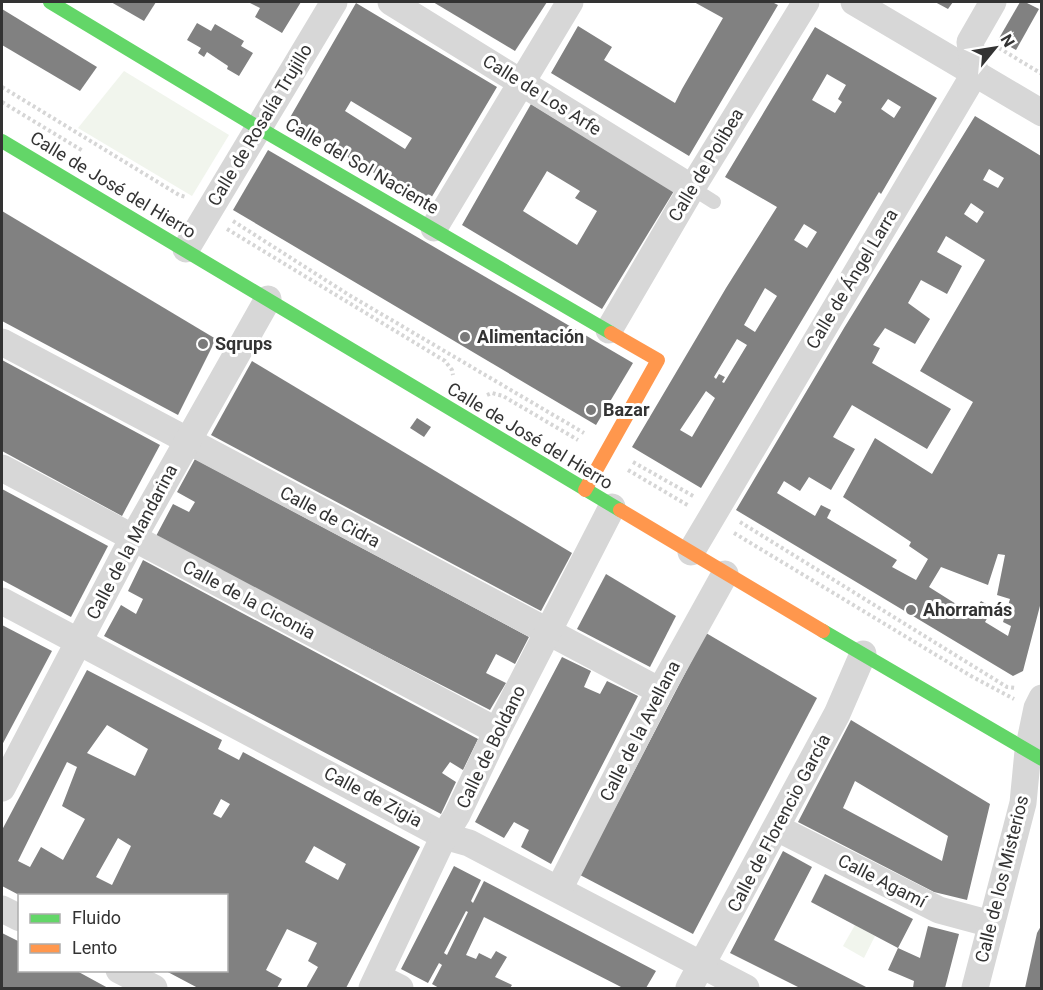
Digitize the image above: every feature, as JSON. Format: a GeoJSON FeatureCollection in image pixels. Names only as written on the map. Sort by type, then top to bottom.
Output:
{"type":"FeatureCollection","features":[{"type":"Feature","properties":{"kind":"street","name":"Calle del Sol Naciente"},"geometry":{"type":"LineString","coordinates":[[50,2],[260,128],[658,360],[603,455]]}},
{"type":"Feature","properties":{"kind":"street","name":"Calle de Rosalía Trujillo"},"geometry":{"type":"LineString","coordinates":[[186,249],[334,2]]}},
{"type":"Feature","properties":{"kind":"street","name":"Calle de Los Arfe"},"geometry":{"type":"LineString","coordinates":[[392,2],[703,195]]}},
{"type":"Feature","properties":{"kind":"street"},"geometry":{"type":"LineString","coordinates":[[434,228],[570,2]]}},
{"type":"Feature","properties":{"kind":"street","name":"Calle de Polibea"},"geometry":{"type":"LineString","coordinates":[[609,330],[703,195],[806,2]]}},
{"type":"Feature","properties":{"kind":"street"},"geometry":{"type":"LineString","coordinates":[[854,2],[1041,113]]}},
{"type":"Feature","properties":{"kind":"street"},"geometry":{"type":"LineString","coordinates":[[975,73],[970,42],[993,2]]}},
{"type":"Feature","properties":{"kind":"street","name":"Calle de Ángel Larra"},"geometry":{"type":"LineString","coordinates":[[691,552],[975,73]]}},
{"type":"Feature","properties":{"kind":"street","name":"Calle de José del Hierro"},"geometry":{"type":"LineString","coordinates":[[2,141],[186,249],[612,507],[1034,755]]}},
{"type":"Feature","properties":{"kind":"street","name":"Calle de la Mandarina"},"geometry":{"type":"LineString","coordinates":[[2,788],[174,462],[268,299]]}},
{"type":"Feature","properties":{"kind":"street","name":"Calle de Cidra"},"geometry":{"type":"LineString","coordinates":[[2,342],[660,691]]}},
{"type":"Feature","properties":{"kind":"street"},"geometry":{"type":"LineString","coordinates":[[585,490],[603,455]]}},
{"type":"Feature","properties":{"kind":"street","name":"Calle de la Ciconia"},"geometry":{"type":"LineString","coordinates":[[2,468],[497,731]]}},
{"type":"Feature","properties":{"kind":"street","name":"Calle de Boldano"},"geometry":{"type":"LineString","coordinates":[[383,985],[444,836],[457,815],[497,731],[612,507]]}},
{"type":"Feature","properties":{"kind":"street","name":"Calle de la Avellana"},"geometry":{"type":"LineString","coordinates":[[559,890],[660,691],[725,574]]}},
{"type":"Feature","properties":{"kind":"street","name":"Calle de Zigia"},"geometry":{"type":"LineString","coordinates":[[2,601],[444,836],[469,843],[559,890],[695,977],[746,988]]}},
{"type":"Feature","properties":{"kind":"street","name":"Calle de Florencio García"},"geometry":{"type":"LineString","coordinates":[[695,977],[837,714],[863,654]]}},
{"type":"Feature","properties":{"kind":"street","name":"Calle de los Misterios"},"geometry":{"type":"LineString","coordinates":[[975,988],[1034,755],[1035,699]]}},
{"type":"Feature","properties":{"kind":"street","name":"Calle Agamí"},"geometry":{"type":"LineString","coordinates":[[777,828],[939,910],[991,924]]}},
{"type":"Feature","properties":{"kind":"street"},"geometry":{"type":"LineString","coordinates":[[2,909],[18,917]]}},
{"type":"Feature","properties":{"kind":"street"},"geometry":{"type":"LineString","coordinates":[[124,972],[154,988]]}},
{"type":"Feature","properties":{"kind":"path"},"geometry":{"type":"LineString","coordinates":[[977,30],[1001,50],[1041,75]]}},
{"type":"Feature","properties":{"kind":"path"},"geometry":{"type":"LineString","coordinates":[[2,87],[179,195],[589,436]]}},
{"type":"Feature","properties":{"kind":"path"},"geometry":{"type":"LineString","coordinates":[[2,102],[90,155]]}},
{"type":"Feature","properties":{"kind":"path"},"geometry":{"type":"LineString","coordinates":[[209,212],[445,361],[452,370],[455,384]]}},
{"type":"Feature","properties":{"kind":"path"},"geometry":{"type":"LineString","coordinates":[[479,399],[492,393],[503,396],[603,455],[714,512],[1007,687],[1035,699]]}},
{"type":"Feature","properties":{"kind":"path"},"geometry":{"type":"LineString","coordinates":[[632,461],[971,676],[1017,701],[1035,699]]}},
{"type":"Feature","properties":{"kind":"shaded area"},"geometry":{"type":"Polygon","coordinates":[[[124,71],[229,135],[192,196],[78,128],[124,71]]]}},
{"type":"Feature","properties":{"kind":"shaded area"},"geometry":{"type":"Polygon","coordinates":[[[855,925],[875,936],[864,958],[843,946],[855,925]]]}},
{"type":"Feature","properties":{"kind":"building"},"geometry":{"type":"Polygon","coordinates":[[[111,2],[156,2],[144,21],[111,2]]]}},
{"type":"Feature","properties":{"kind":"building"},"geometry":{"type":"Polygon","coordinates":[[[248,2],[301,2],[282,33],[255,17],[260,8],[248,2]]]}},
{"type":"Feature","properties":{"kind":"building"},"geometry":{"type":"Polygon","coordinates":[[[433,2],[547,2],[515,51],[433,2]]]}},
{"type":"Feature","properties":{"kind":"building"},"geometry":{"type":"Polygon","coordinates":[[[694,2],[772,2],[778,5],[689,156],[551,73],[578,26],[612,47],[604,60],[675,103],[723,18],[694,2]]]}},
{"type":"Feature","properties":{"kind":"building"},"geometry":{"type":"Polygon","coordinates":[[[935,2],[953,2],[948,9],[935,2]]]}},
{"type":"Feature","properties":{"kind":"building"},"geometry":{"type":"Polygon","coordinates":[[[1020,2],[1039,9],[1016,50],[998,40],[1020,2]]]}},
{"type":"Feature","properties":{"kind":"building"},"geometry":{"type":"Polygon","coordinates":[[[356,3],[497,87],[427,205],[288,121],[356,3]],[[351,101],[345,111],[405,149],[412,138],[351,101]]]}},
{"type":"Feature","properties":{"kind":"building"},"geometry":{"type":"Polygon","coordinates":[[[2,9],[97,67],[80,91],[2,45],[2,9]]]}},
{"type":"Feature","properties":{"kind":"building"},"geometry":{"type":"Polygon","coordinates":[[[197,23],[211,31],[215,24],[244,41],[241,46],[253,53],[239,76],[207,52],[204,57],[198,53],[201,48],[187,40],[197,23]]]}},
{"type":"Feature","properties":{"kind":"building"},"geometry":{"type":"Polygon","coordinates":[[[815,27],[937,98],[701,488],[632,447],[777,207],[725,177],[815,27]],[[827,74],[812,100],[835,113],[842,102],[838,99],[846,85],[827,74]],[[888,99],[881,109],[894,118],[901,107],[888,99]],[[804,224],[794,240],[807,248],[817,232],[804,224]],[[765,288],[744,325],[755,332],[777,296],[765,288]],[[737,339],[714,377],[716,379],[719,374],[725,377],[722,382],[724,383],[747,345],[737,339]],[[706,391],[680,430],[692,437],[715,398],[706,391]]]}},
{"type":"Feature","properties":{"kind":"building"},"geometry":{"type":"Polygon","coordinates":[[[531,104],[674,191],[602,309],[462,225],[531,104]],[[547,171],[523,211],[577,245],[597,211],[575,198],[580,191],[547,171]]]}},
{"type":"Feature","properties":{"kind":"building"},"geometry":{"type":"Polygon","coordinates":[[[975,116],[1041,156],[1041,602],[1023,671],[1013,676],[736,510],[844,328],[975,116]],[[989,169],[983,180],[998,188],[1004,178],[989,169]],[[971,203],[964,214],[977,223],[984,212],[971,203]],[[946,236],[937,252],[962,266],[947,294],[921,280],[908,303],[930,319],[915,344],[885,328],[873,345],[880,348],[872,363],[951,409],[927,449],[852,405],[833,437],[855,449],[831,490],[809,477],[800,491],[784,481],[777,493],[815,516],[821,505],[831,510],[827,518],[897,560],[892,567],[916,580],[928,559],[909,546],[911,542],[843,497],[875,438],[932,474],[973,402],[920,371],[985,260],[946,236]],[[998,554],[988,585],[941,567],[929,587],[972,614],[981,601],[993,608],[985,622],[1008,636],[1011,626],[1003,622],[1010,599],[997,595],[1005,555],[998,554]]]}},
{"type":"Feature","properties":{"kind":"building"},"geometry":{"type":"Polygon","coordinates":[[[268,150],[633,363],[596,425],[233,210],[268,150]]]}},
{"type":"Feature","properties":{"kind":"building"},"geometry":{"type":"Polygon","coordinates":[[[2,211],[216,339],[178,415],[2,321],[2,211]]]}},
{"type":"Feature","properties":{"kind":"building"},"geometry":{"type":"Polygon","coordinates":[[[2,360],[160,445],[122,516],[2,451],[2,360]]]}},
{"type":"Feature","properties":{"kind":"building"},"geometry":{"type":"Polygon","coordinates":[[[252,361],[572,553],[541,611],[211,435],[252,361]]]}},
{"type":"Feature","properties":{"kind":"building"},"geometry":{"type":"Polygon","coordinates":[[[417,418],[431,427],[424,437],[410,428],[417,418]]]}},
{"type":"Feature","properties":{"kind":"building"},"geometry":{"type":"Polygon","coordinates":[[[195,459],[529,637],[515,664],[496,654],[486,673],[506,683],[490,710],[155,538],[173,504],[189,512],[195,502],[177,492],[195,459]]]}},
{"type":"Feature","properties":{"kind":"building"},"geometry":{"type":"Polygon","coordinates":[[[2,489],[108,546],[71,617],[2,580],[2,489]]]}},
{"type":"Feature","properties":{"kind":"building"},"geometry":{"type":"Polygon","coordinates":[[[143,560],[478,739],[463,770],[450,762],[442,773],[456,782],[441,814],[104,636],[121,605],[136,614],[143,599],[128,591],[143,560]]]}},
{"type":"Feature","properties":{"kind":"building"},"geometry":{"type":"Polygon","coordinates":[[[606,574],[676,616],[650,667],[577,629],[606,574]]]}},
{"type":"Feature","properties":{"kind":"building"},"geometry":{"type":"Polygon","coordinates":[[[2,625],[52,651],[2,745],[2,625]]]}},
{"type":"Feature","properties":{"kind":"building"},"geometry":{"type":"Polygon","coordinates":[[[706,633],[817,698],[693,934],[580,875],[706,633]]]}},
{"type":"Feature","properties":{"kind":"building"},"geometry":{"type":"Polygon","coordinates":[[[562,657],[591,671],[584,687],[600,694],[607,681],[638,696],[551,864],[521,847],[529,830],[514,822],[504,838],[475,822],[562,657]]]}},
{"type":"Feature","properties":{"kind":"building"},"geometry":{"type":"Polygon","coordinates":[[[87,670],[222,740],[218,749],[239,760],[243,752],[420,847],[346,988],[306,988],[318,967],[308,961],[317,943],[287,929],[266,970],[282,979],[277,988],[198,988],[168,972],[228,972],[228,894],[18,894],[2,886],[2,830],[87,670]],[[107,725],[87,753],[135,776],[148,749],[107,725]],[[67,762],[18,861],[30,867],[41,847],[63,860],[85,819],[62,806],[77,767],[67,762]],[[221,799],[213,814],[221,818],[230,804],[221,799]],[[118,838],[96,877],[112,885],[131,846],[118,838]],[[314,846],[305,862],[338,880],[346,864],[314,846]]]}},
{"type":"Feature","properties":{"kind":"building"},"geometry":{"type":"Polygon","coordinates":[[[851,720],[990,804],[967,900],[934,892],[798,822],[851,720]],[[855,781],[843,808],[942,861],[948,836],[855,781]]]}},
{"type":"Feature","properties":{"kind":"building"},"geometry":{"type":"Polygon","coordinates":[[[783,851],[812,867],[774,940],[868,988],[800,988],[730,953],[783,851]]]}},
{"type":"Feature","properties":{"kind":"building"},"geometry":{"type":"Polygon","coordinates":[[[454,866],[481,880],[471,901],[473,903],[484,881],[656,971],[646,988],[623,988],[484,917],[466,955],[476,959],[479,953],[491,959],[496,951],[507,957],[495,977],[512,985],[510,988],[439,988],[432,984],[442,965],[439,963],[428,983],[401,969],[454,866]],[[466,911],[444,953],[447,955],[468,912],[466,911]]]}},
{"type":"Feature","properties":{"kind":"building"},"geometry":{"type":"Polygon","coordinates":[[[825,874],[913,919],[898,948],[811,902],[825,874]]]}},
{"type":"Feature","properties":{"kind":"building"},"geometry":{"type":"Polygon","coordinates":[[[928,926],[959,934],[945,988],[913,988],[914,981],[888,970],[898,948],[920,958],[928,926]]]}},
{"type":"Feature","properties":{"kind":"building"},"geometry":{"type":"Polygon","coordinates":[[[1041,926],[1041,988],[1025,988],[1037,933],[1041,926]]]}},
{"type":"Feature","properties":{"kind":"building"},"geometry":{"type":"Polygon","coordinates":[[[2,933],[18,941],[18,972],[79,972],[108,988],[2,988],[2,933]]]}},
{"type":"Feature","properties":{"kind":"traffic: fast"},"geometry":{"type":"LineString","coordinates":[[50,2],[259,128],[611,333]]}},
{"type":"Feature","properties":{"kind":"traffic: fast"},"geometry":{"type":"LineString","coordinates":[[2,141],[620,510]]}},
{"type":"Feature","properties":{"kind":"traffic: fast"},"geometry":{"type":"LineString","coordinates":[[823,631],[1042,759]]}},
{"type":"Feature","properties":{"kind":"traffic: slow"},"geometry":{"type":"LineString","coordinates":[[585,490],[658,360],[611,333]]}},
{"type":"Feature","properties":{"kind":"traffic: slow"},"geometry":{"type":"LineString","coordinates":[[620,510],[823,631]]}},
{"type":"Feature","properties":{"kind":"place","name":"Alimentación"},"geometry":{"type":"Point","coordinates":[465,337]}},
{"type":"Feature","properties":{"kind":"place","name":"Sqrups"},"geometry":{"type":"Point","coordinates":[203,344]}},
{"type":"Feature","properties":{"kind":"place","name":"Bazar"},"geometry":{"type":"Point","coordinates":[591,410]}},
{"type":"Feature","properties":{"kind":"place","name":"Ahorramás"},"geometry":{"type":"Point","coordinates":[911,610]}}]}
